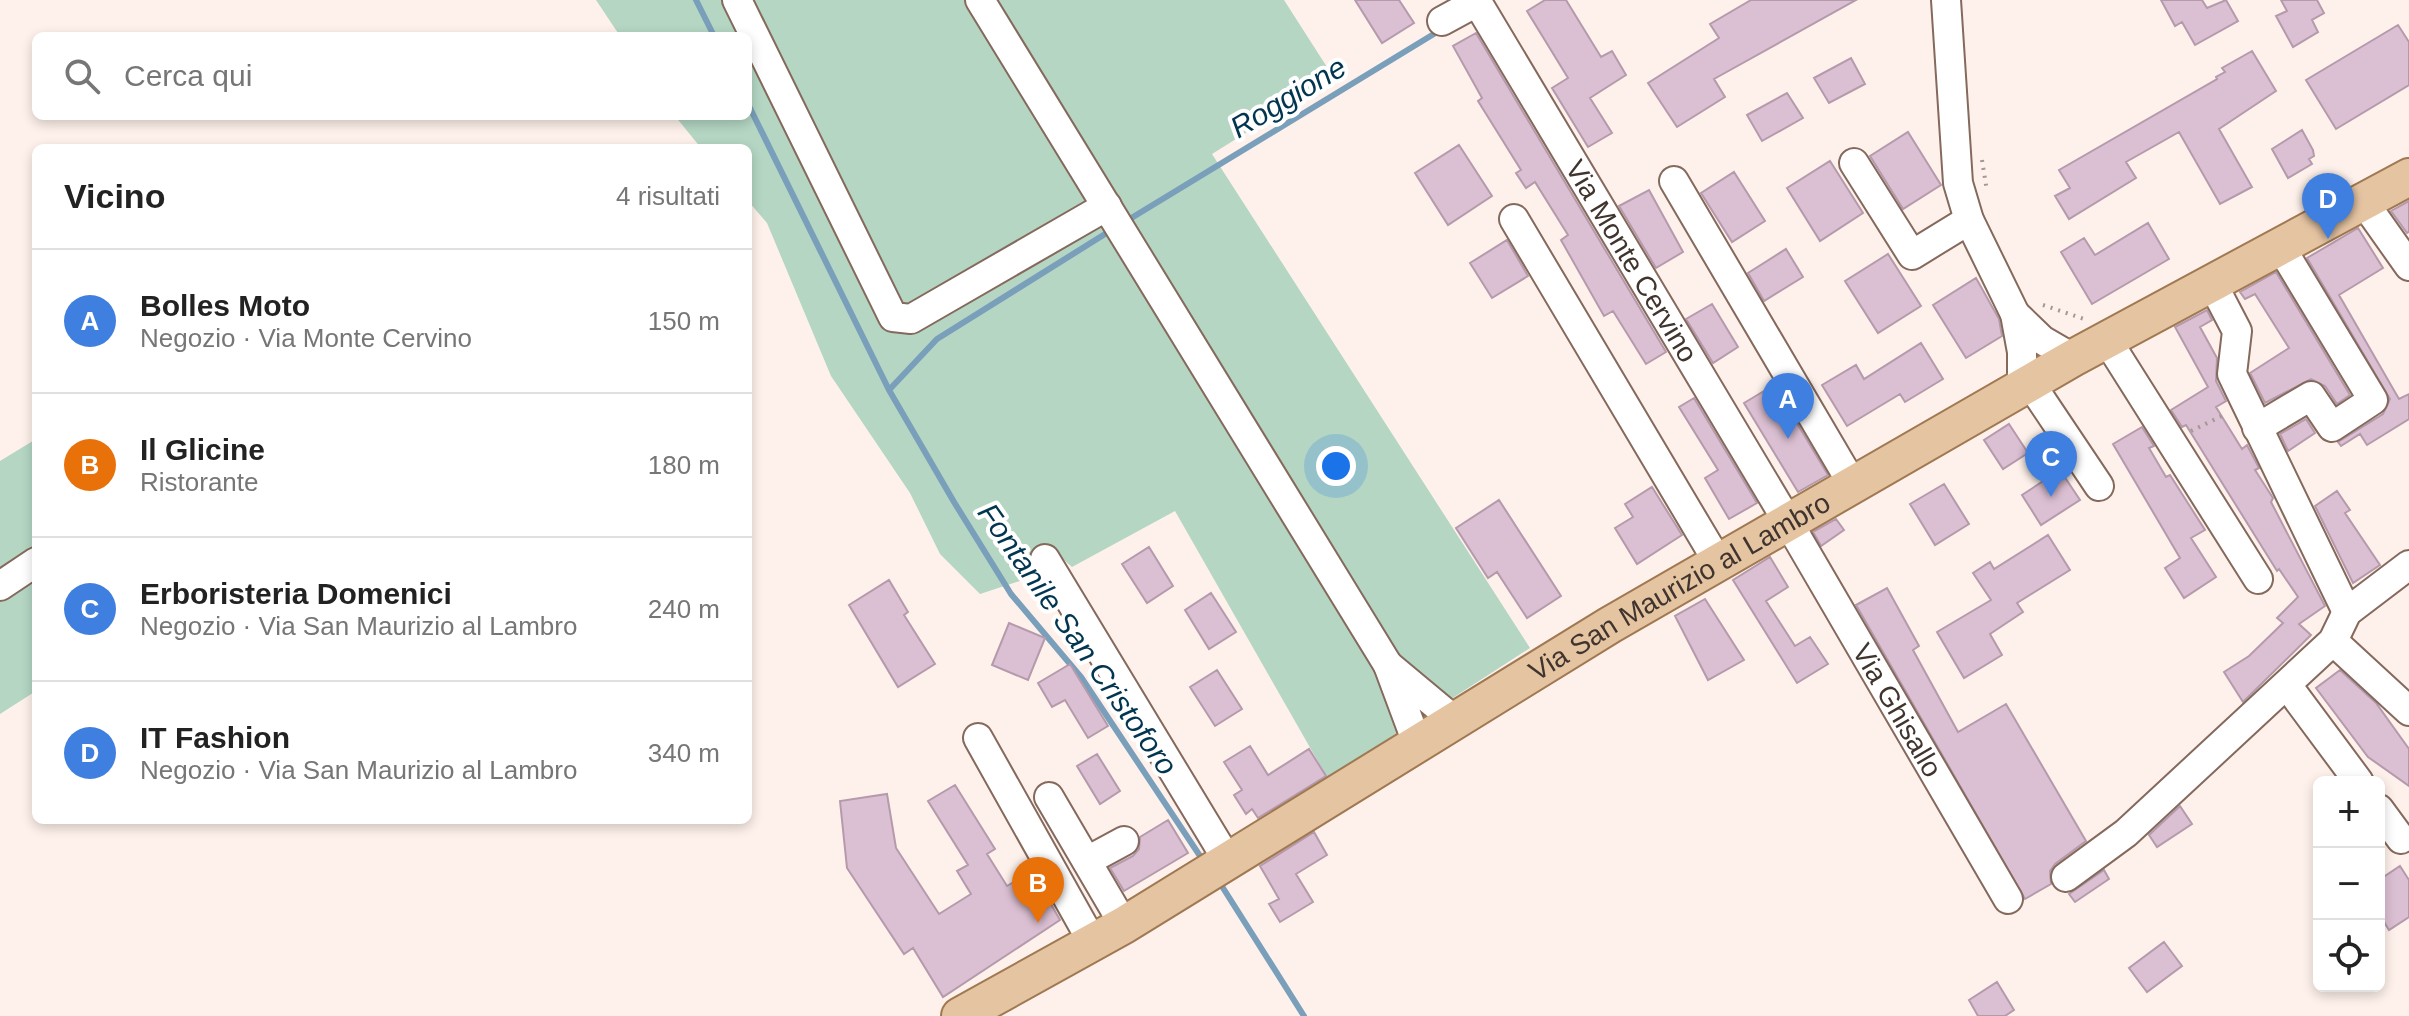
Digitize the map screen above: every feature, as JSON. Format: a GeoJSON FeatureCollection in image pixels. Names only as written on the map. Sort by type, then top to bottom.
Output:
{"type":"FeatureCollection","features":[{"type":"Feature","properties":{"kind":"main road","name":"Via San Maurizio al Lambro"},"geometry":{"type":"LineString","coordinates":[[960,1016],[1124,925],[1454,720],[1718,562],[2073,358],[2409,177]]}},
{"type":"Feature","properties":{"kind":"street"},"geometry":{"type":"LineString","coordinates":[[737,0],[893,317],[911,319],[1107,206]]}},
{"type":"Feature","properties":{"kind":"street"},"geometry":{"type":"LineString","coordinates":[[980,0],[1388,665],[1417,743]]}},
{"type":"Feature","properties":{"kind":"street"},"geometry":{"type":"LineString","coordinates":[[1946,0],[1958,183],[1979,211],[2042,340],[2073,358]]}},
{"type":"Feature","properties":{"kind":"street"},"geometry":{"type":"LineString","coordinates":[[1442,21],[1476,1]]}},
{"type":"Feature","properties":{"kind":"street","name":"Via Monte Cervino"},"geometry":{"type":"LineString","coordinates":[[1476,1],[1788,522]]}},
{"type":"Feature","properties":{"kind":"street"},"geometry":{"type":"LineString","coordinates":[[1854,163],[1912,255],[1979,211]]}},
{"type":"Feature","properties":{"kind":"street"},"geometry":{"type":"LineString","coordinates":[[1674,181],[1853,485]]}},
{"type":"Feature","properties":{"kind":"street"},"geometry":{"type":"LineString","coordinates":[[2363,201],[2406,256]]}},
{"type":"Feature","properties":{"kind":"street"},"geometry":{"type":"LineString","coordinates":[[1514,219],[1718,562]]}},
{"type":"Feature","properties":{"kind":"street"},"geometry":{"type":"LineString","coordinates":[[2252,416],[2311,396],[2332,427],[2373,400],[2280,246]]}},
{"type":"Feature","properties":{"kind":"street"},"geometry":{"type":"LineString","coordinates":[[2212,283],[2237,331],[2232,374],[2347,612]]}},
{"type":"Feature","properties":{"kind":"street"},"geometry":{"type":"LineString","coordinates":[[2026,307],[2022,352],[2026,385],[2099,486]]}},
{"type":"Feature","properties":{"kind":"street"},"geometry":{"type":"LineString","coordinates":[[2113,336],[2258,579]]}},
{"type":"Feature","properties":{"kind":"street","name":"Via Ghisallo"},"geometry":{"type":"LineString","coordinates":[[1788,522],[2008,899]]}},
{"type":"Feature","properties":{"kind":"street"},"geometry":{"type":"LineString","coordinates":[[1045,559],[1216,868]]}},
{"type":"Feature","properties":{"kind":"street"},"geometry":{"type":"LineString","coordinates":[[0,586],[32,565]]}},
{"type":"Feature","properties":{"kind":"street"},"geometry":{"type":"LineString","coordinates":[[2066,877],[2126,833],[2333,641],[2347,612],[2409,565]]}},
{"type":"Feature","properties":{"kind":"street"},"geometry":{"type":"LineString","coordinates":[[2333,641],[2409,711]]}},
{"type":"Feature","properties":{"kind":"street"},"geometry":{"type":"LineString","coordinates":[[1388,665],[1454,720]]}},
{"type":"Feature","properties":{"kind":"street"},"geometry":{"type":"LineString","coordinates":[[2287,685],[2355,776]]}},
{"type":"Feature","properties":{"kind":"street"},"geometry":{"type":"LineString","coordinates":[[978,738],[1093,943]]}},
{"type":"Feature","properties":{"kind":"street"},"geometry":{"type":"LineString","coordinates":[[1049,797],[1124,925]]}},
{"type":"Feature","properties":{"kind":"street"},"geometry":{"type":"LineString","coordinates":[[2385,817],[2401,839]]}},
{"type":"Feature","properties":{"kind":"street"},"geometry":{"type":"LineString","coordinates":[[1087,861],[1124,841]]}},
{"type":"Feature","properties":{"kind":"path"},"geometry":{"type":"LineString","coordinates":[[1979,211],[1980,146]]}},
{"type":"Feature","properties":{"kind":"path"},"geometry":{"type":"LineString","coordinates":[[2026,307],[2043,306],[2113,336]]}},
{"type":"Feature","properties":{"kind":"path"},"geometry":{"type":"LineString","coordinates":[[2173,439],[2252,416]]}},
{"type":"Feature","properties":{"kind":"green space"},"geometry":{"type":"Polygon","coordinates":[[[596,0],[1284,0],[1334,78],[1212,154],[1530,648],[1448,701],[1376,666],[1397,733],[1328,779],[1175,511],[1072,567],[1056,553],[1037,564],[1038,575],[980,594],[940,554],[910,493],[831,376],[767,223],[752,206],[752,144],[698,144],[678,120],[752,120],[752,32],[617,32],[596,0]]]}},
{"type":"Feature","properties":{"kind":"green space"},"geometry":{"type":"Polygon","coordinates":[[[32,441],[32,694],[0,714],[0,461],[32,441]]]}},
{"type":"Feature","properties":{"kind":"building"},"geometry":{"type":"Polygon","coordinates":[[[1355,0],[1399,0],[1414,23],[1382,43],[1355,0]]]}},
{"type":"Feature","properties":{"kind":"building"},"geometry":{"type":"Polygon","coordinates":[[[1545,0],[1566,0],[1601,57],[1612,51],[1626,75],[1590,98],[1612,133],[1588,147],[1552,88],[1568,78],[1527,11],[1545,0]]]}},
{"type":"Feature","properties":{"kind":"building"},"geometry":{"type":"Polygon","coordinates":[[[1751,0],[1856,0],[1714,79],[1725,97],[1677,127],[1648,83],[1719,38],[1710,24],[1751,0]]]}},
{"type":"Feature","properties":{"kind":"building"},"geometry":{"type":"Polygon","coordinates":[[[2161,0],[2202,0],[2207,8],[2226,0],[2238,21],[2195,45],[2182,22],[2175,26],[2161,0]]]}},
{"type":"Feature","properties":{"kind":"building"},"geometry":{"type":"Polygon","coordinates":[[[2281,0],[2317,0],[2324,13],[2312,20],[2318,32],[2293,47],[2276,16],[2287,11],[2281,0]]]}},
{"type":"Feature","properties":{"kind":"building"},"geometry":{"type":"Polygon","coordinates":[[[2398,25],[2409,42],[2409,85],[2336,129],[2306,80],[2398,25]]]}},
{"type":"Feature","properties":{"kind":"building"},"geometry":{"type":"Polygon","coordinates":[[[1476,33],[1666,352],[1646,364],[1613,311],[1604,316],[1561,240],[1568,235],[1535,182],[1526,188],[1516,173],[1521,170],[1478,101],[1482,98],[1453,46],[1476,33]]]}},
{"type":"Feature","properties":{"kind":"building"},"geometry":{"type":"Polygon","coordinates":[[[2252,51],[2276,91],[2219,129],[2252,187],[2220,204],[2179,132],[2126,162],[2136,178],[2069,219],[2055,196],[2070,188],[2059,170],[2217,79],[2225,72],[2222,68],[2252,51]]]}},
{"type":"Feature","properties":{"kind":"building"},"geometry":{"type":"Polygon","coordinates":[[[1851,58],[1865,84],[1829,103],[1814,78],[1851,58]]]}},
{"type":"Feature","properties":{"kind":"building"},"geometry":{"type":"Polygon","coordinates":[[[1787,93],[1803,118],[1762,141],[1747,115],[1787,93]]]}},
{"type":"Feature","properties":{"kind":"building"},"geometry":{"type":"Polygon","coordinates":[[[2302,130],[2313,150],[2314,156],[2309,159],[2312,164],[2288,178],[2272,149],[2302,130]]]}},
{"type":"Feature","properties":{"kind":"building"},"geometry":{"type":"Polygon","coordinates":[[[1908,132],[1941,185],[1903,209],[1870,156],[1908,132]]]}},
{"type":"Feature","properties":{"kind":"building"},"geometry":{"type":"Polygon","coordinates":[[[1459,145],[1492,196],[1448,225],[1415,173],[1459,145]]]}},
{"type":"Feature","properties":{"kind":"building"},"geometry":{"type":"Polygon","coordinates":[[[1830,161],[1863,213],[1820,241],[1787,188],[1830,161]]]}},
{"type":"Feature","properties":{"kind":"building"},"geometry":{"type":"Polygon","coordinates":[[[1734,172],[1765,221],[1732,242],[1701,193],[1734,172]]]}},
{"type":"Feature","properties":{"kind":"building"},"geometry":{"type":"Polygon","coordinates":[[[1649,190],[1683,252],[1656,268],[1619,206],[1649,190]]]}},
{"type":"Feature","properties":{"kind":"building"},"geometry":{"type":"Polygon","coordinates":[[[2409,201],[2409,232],[2407,233],[2391,211],[2409,201]]]}},
{"type":"Feature","properties":{"kind":"building"},"geometry":{"type":"Polygon","coordinates":[[[2148,223],[2169,259],[2092,304],[2061,252],[2084,238],[2095,255],[2148,223]]]}},
{"type":"Feature","properties":{"kind":"building"},"geometry":{"type":"Polygon","coordinates":[[[2358,228],[2383,268],[2339,295],[2399,399],[2409,394],[2409,419],[2367,445],[2360,434],[2341,446],[2338,442],[2383,414],[2390,399],[2307,258],[2358,228]]]}},
{"type":"Feature","properties":{"kind":"building"},"geometry":{"type":"Polygon","coordinates":[[[1507,240],[1528,276],[1492,298],[1470,263],[1507,240]]]}},
{"type":"Feature","properties":{"kind":"building"},"geometry":{"type":"Polygon","coordinates":[[[1786,249],[1803,277],[1764,301],[1748,273],[1786,249]]]}},
{"type":"Feature","properties":{"kind":"building"},"geometry":{"type":"Polygon","coordinates":[[[1888,254],[1921,306],[1878,333],[1845,281],[1888,254]]]}},
{"type":"Feature","properties":{"kind":"building"},"geometry":{"type":"Polygon","coordinates":[[[2276,272],[2350,395],[2337,404],[2325,386],[2311,379],[2265,403],[2250,373],[2289,348],[2255,294],[2245,299],[2240,292],[2276,272]]]}},
{"type":"Feature","properties":{"kind":"building"},"geometry":{"type":"Polygon","coordinates":[[[1976,278],[1999,319],[2002,336],[1966,358],[1933,305],[1976,278]]]}},
{"type":"Feature","properties":{"kind":"building"},"geometry":{"type":"Polygon","coordinates":[[[1712,304],[1738,347],[1713,363],[1686,319],[1712,304]]]}},
{"type":"Feature","properties":{"kind":"building"},"geometry":{"type":"Polygon","coordinates":[[[2207,310],[2212,320],[2200,327],[2217,358],[2216,381],[2226,401],[2216,407],[2242,449],[2247,445],[2259,468],[2255,470],[2273,498],[2271,502],[2325,606],[2299,624],[2311,635],[2243,702],[2224,672],[2249,656],[2283,623],[2277,618],[2298,597],[2279,569],[2277,571],[2186,425],[2182,427],[2171,410],[2208,387],[2175,327],[2207,310]]]}},
{"type":"Feature","properties":{"kind":"building"},"geometry":{"type":"Polygon","coordinates":[[[1921,343],[1943,379],[1905,402],[1900,394],[1847,426],[1822,385],[1856,365],[1864,379],[1921,343]]]}},
{"type":"Feature","properties":{"kind":"building"},"geometry":{"type":"Polygon","coordinates":[[[1774,385],[1828,475],[1798,492],[1744,403],[1774,385]]]}},
{"type":"Feature","properties":{"kind":"building"},"geometry":{"type":"Polygon","coordinates":[[[1694,398],[1757,503],[1729,519],[1705,478],[1718,470],[1679,407],[1694,398]]]}},
{"type":"Feature","properties":{"kind":"building"},"geometry":{"type":"Polygon","coordinates":[[[2306,419],[2315,433],[2288,451],[2280,434],[2306,419]]]}},
{"type":"Feature","properties":{"kind":"building"},"geometry":{"type":"Polygon","coordinates":[[[2009,424],[2028,453],[2003,469],[1984,440],[2009,424]]]}},
{"type":"Feature","properties":{"kind":"building"},"geometry":{"type":"Polygon","coordinates":[[[2142,427],[2154,446],[2149,448],[2166,477],[2170,475],[2205,530],[2191,538],[2216,577],[2184,598],[2165,568],[2180,558],[2113,444],[2142,427]]]}},
{"type":"Feature","properties":{"kind":"building"},"geometry":{"type":"Polygon","coordinates":[[[2060,470],[2080,500],[2041,525],[2022,495],[2060,470]]]}},
{"type":"Feature","properties":{"kind":"building"},"geometry":{"type":"Polygon","coordinates":[[[1944,484],[1969,524],[1935,545],[1910,504],[1944,484]]]}},
{"type":"Feature","properties":{"kind":"building"},"geometry":{"type":"Polygon","coordinates":[[[1652,487],[1682,535],[1637,564],[1615,528],[1633,517],[1625,504],[1652,487]]]}},
{"type":"Feature","properties":{"kind":"building"},"geometry":{"type":"Polygon","coordinates":[[[2337,491],[2350,510],[2345,513],[2380,565],[2353,583],[2315,506],[2337,491]]]}},
{"type":"Feature","properties":{"kind":"building"},"geometry":{"type":"Polygon","coordinates":[[[1499,500],[1561,596],[1527,618],[1497,572],[1488,578],[1456,528],[1499,500]]]}},
{"type":"Feature","properties":{"kind":"building"},"geometry":{"type":"Polygon","coordinates":[[[1836,519],[1844,530],[1821,546],[1813,532],[1836,519]]]}},
{"type":"Feature","properties":{"kind":"building"},"geometry":{"type":"Polygon","coordinates":[[[2048,535],[2070,570],[2017,603],[2023,612],[1990,634],[2002,655],[1964,678],[1937,632],[1991,600],[1973,573],[1990,562],[1994,569],[2048,535]]]}},
{"type":"Feature","properties":{"kind":"building"},"geometry":{"type":"Polygon","coordinates":[[[1149,547],[1173,586],[1147,603],[1122,564],[1149,547]]]}},
{"type":"Feature","properties":{"kind":"building"},"geometry":{"type":"Polygon","coordinates":[[[1770,557],[1788,587],[1766,601],[1795,646],[1810,637],[1828,664],[1797,683],[1733,580],[1770,557]]]}},
{"type":"Feature","properties":{"kind":"building"},"geometry":{"type":"Polygon","coordinates":[[[889,580],[908,612],[904,615],[935,664],[898,687],[849,605],[889,580]]]}},
{"type":"Feature","properties":{"kind":"building"},"geometry":{"type":"Polygon","coordinates":[[[1887,588],[1919,646],[1913,650],[1958,732],[2006,704],[2086,841],[2055,864],[2050,871],[2051,884],[2025,899],[1856,605],[1887,588]]]}},
{"type":"Feature","properties":{"kind":"building"},"geometry":{"type":"Polygon","coordinates":[[[1211,593],[1236,632],[1209,649],[1185,610],[1211,593]]]}},
{"type":"Feature","properties":{"kind":"building"},"geometry":{"type":"Polygon","coordinates":[[[1705,599],[1744,660],[1708,680],[1675,616],[1705,599]]]}},
{"type":"Feature","properties":{"kind":"building"},"geometry":{"type":"Polygon","coordinates":[[[1009,623],[1045,638],[1028,680],[992,665],[1009,623]]]}},
{"type":"Feature","properties":{"kind":"building"},"geometry":{"type":"Polygon","coordinates":[[[1070,664],[1108,726],[1088,738],[1065,700],[1052,707],[1038,683],[1070,664]]]}},
{"type":"Feature","properties":{"kind":"building"},"geometry":{"type":"Polygon","coordinates":[[[1217,670],[1242,709],[1215,726],[1190,687],[1217,670]]]}},
{"type":"Feature","properties":{"kind":"building"},"geometry":{"type":"Polygon","coordinates":[[[2340,670],[2376,703],[2409,749],[2409,786],[2368,757],[2316,688],[2340,670]]]}},
{"type":"Feature","properties":{"kind":"building"},"geometry":{"type":"Polygon","coordinates":[[[1250,746],[1268,775],[1309,749],[1326,776],[1258,818],[1252,809],[1246,814],[1234,795],[1242,790],[1224,762],[1250,746]]]}},
{"type":"Feature","properties":{"kind":"building"},"geometry":{"type":"Polygon","coordinates":[[[1097,754],[1120,791],[1100,804],[1077,766],[1097,754]]]}},
{"type":"Feature","properties":{"kind":"building"},"geometry":{"type":"Polygon","coordinates":[[[955,785],[995,849],[987,854],[1007,886],[1032,871],[1060,920],[943,997],[913,948],[904,954],[847,868],[840,801],[887,794],[896,848],[939,914],[971,894],[957,871],[968,865],[928,801],[955,785]]]}},
{"type":"Feature","properties":{"kind":"building"},"geometry":{"type":"Polygon","coordinates":[[[2180,806],[2192,824],[2157,847],[2149,835],[2180,806]]]}},
{"type":"Feature","properties":{"kind":"building"},"geometry":{"type":"Polygon","coordinates":[[[1168,820],[1188,853],[1124,891],[1110,868],[1133,856],[1139,849],[1140,837],[1168,820]]]}},
{"type":"Feature","properties":{"kind":"building"},"geometry":{"type":"Polygon","coordinates":[[[1314,832],[1327,855],[1296,874],[1313,902],[1280,922],[1269,904],[1279,899],[1260,866],[1314,832]]]}},
{"type":"Feature","properties":{"kind":"building"},"geometry":{"type":"Polygon","coordinates":[[[2400,866],[2409,880],[2409,917],[2389,930],[2385,924],[2385,876],[2400,866]]]}},
{"type":"Feature","properties":{"kind":"building"},"geometry":{"type":"Polygon","coordinates":[[[2104,870],[2109,879],[2075,902],[2069,894],[2104,870]]]}},
{"type":"Feature","properties":{"kind":"building"},"geometry":{"type":"Polygon","coordinates":[[[2164,942],[2182,966],[2147,992],[2129,968],[2164,942]]]}},
{"type":"Feature","properties":{"kind":"building"},"geometry":{"type":"Polygon","coordinates":[[[1997,982],[2014,1010],[2005,1016],[1978,1016],[1969,1000],[1997,982]]]}},
{"type":"Feature","properties":{"kind":"waterway","name":"Fontanile San Cristoforo"},"geometry":{"type":"LineString","coordinates":[[696,0],[712,32]]}},
{"type":"Feature","properties":{"kind":"waterway","name":"Roggione"},"geometry":{"type":"LineString","coordinates":[[1133,217],[1442,29]]}},
{"type":"Feature","properties":{"kind":"waterway","name":"Fontanile San Cristoforo"},"geometry":{"type":"LineString","coordinates":[[752,112],[889,390],[954,502],[1011,594],[1081,677],[1204,862]]}},
{"type":"Feature","properties":{"kind":"waterway","name":"Roggione"},"geometry":{"type":"LineString","coordinates":[[889,390],[937,339],[1105,234]]}},
{"type":"Feature","properties":{"kind":"waterway","name":"Fontanile San Cristoforo"},"geometry":{"type":"LineString","coordinates":[[1218,880],[1304,1016]]}},
{"type":"Feature","properties":{"kind":"place","name":"IT Fashion"},"geometry":{"type":"Point","coordinates":[2328,239]}},
{"type":"Feature","properties":{"kind":"place","name":"Bolles Moto"},"geometry":{"type":"Point","coordinates":[1788,439]}},
{"type":"Feature","properties":{"kind":"place","name":"Erboristeria Domenici"},"geometry":{"type":"Point","coordinates":[2051,497]}},
{"type":"Feature","properties":{"kind":"place","name":"Il Glicine"},"geometry":{"type":"Point","coordinates":[1038,923]}}]}
